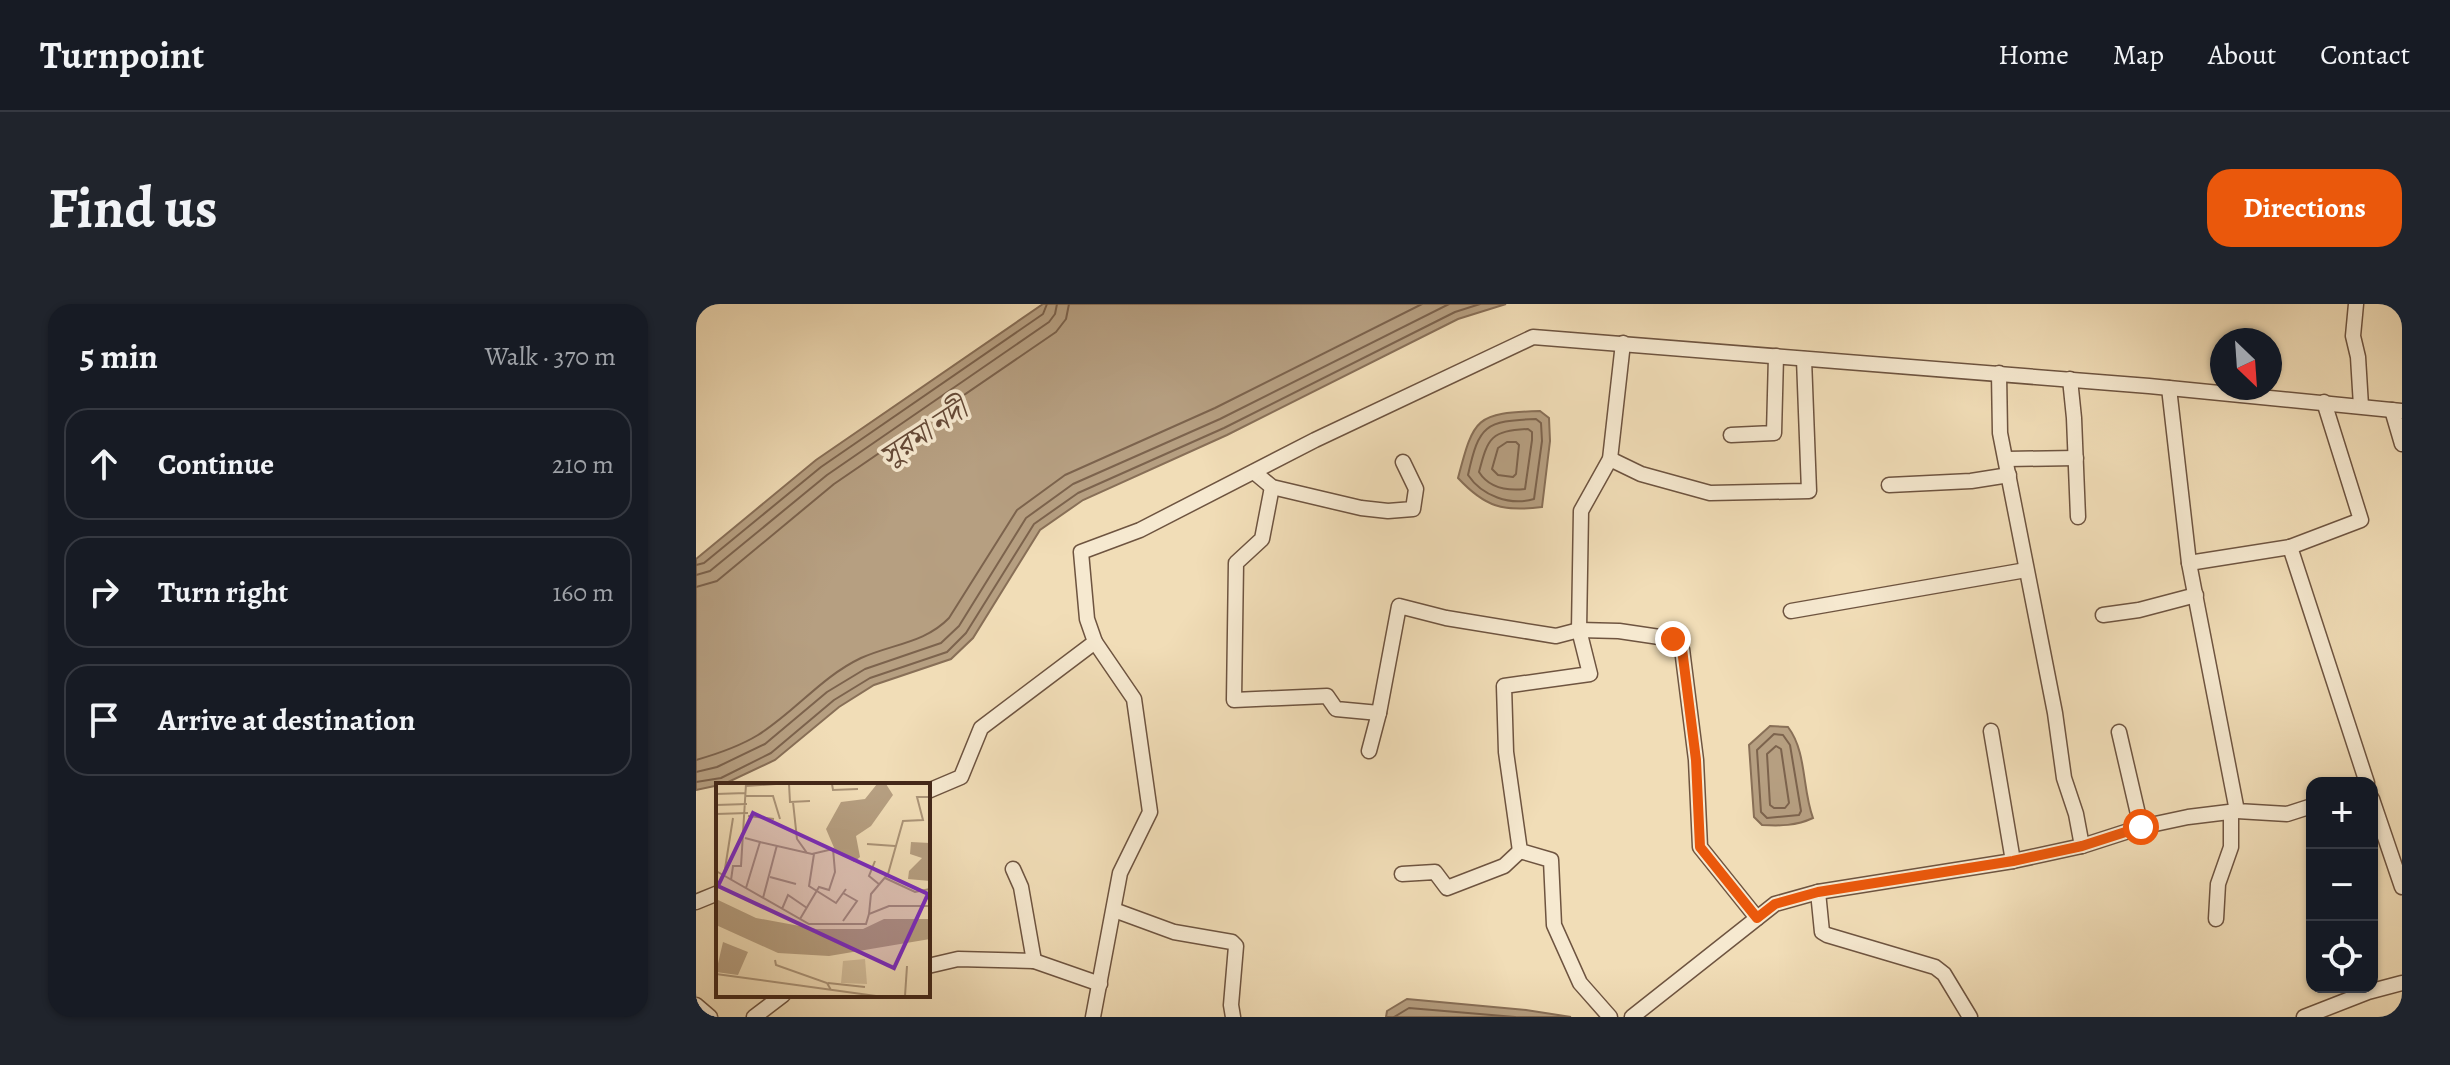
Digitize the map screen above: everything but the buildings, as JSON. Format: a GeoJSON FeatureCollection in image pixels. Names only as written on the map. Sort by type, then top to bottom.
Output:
{"type":"FeatureCollection","features":[{"type":"Feature","properties":{"kind":"street"},"geometry":{"type":"LineString","coordinates":[[2356,304],[2353,336],[2358,357],[2361,406]]}},
{"type":"Feature","properties":{"kind":"street"},"geometry":{"type":"LineString","coordinates":[[1093,1017],[1120,873],[1150,812],[1134,699],[1095,642],[1087,619],[1081,552],[1140,530],[1315,440],[1533,337],[1999,373],[2361,406],[2397,411],[2402,444]]}},
{"type":"Feature","properties":{"kind":"street"},"geometry":{"type":"LineString","coordinates":[[1520,851],[1506,752],[1504,686],[1590,674],[1579,630],[1581,511],[1610,459],[1623,343]]}},
{"type":"Feature","properties":{"kind":"street"},"geometry":{"type":"LineString","coordinates":[[1731,435],[1774,433],[1776,356]]}},
{"type":"Feature","properties":{"kind":"street"},"geometry":{"type":"LineString","coordinates":[[1610,459],[1641,474],[1710,493],[1809,491],[1804,359]]}},
{"type":"Feature","properties":{"kind":"street"},"geometry":{"type":"LineString","coordinates":[[1999,373],[2000,433],[2055,713],[2064,778],[2082,846]]}},
{"type":"Feature","properties":{"kind":"street"},"geometry":{"type":"LineString","coordinates":[[2070,379],[2078,517]]}},
{"type":"Feature","properties":{"kind":"street"},"geometry":{"type":"LineString","coordinates":[[2169,388],[2189,563],[2234,811],[2231,847],[2218,884],[2216,919]]}},
{"type":"Feature","properties":{"kind":"street"},"geometry":{"type":"LineString","coordinates":[[2189,563],[2290,547],[2361,520],[2324,402]]}},
{"type":"Feature","properties":{"kind":"street"},"geometry":{"type":"LineString","coordinates":[[2007,459],[2076,458]]}},
{"type":"Feature","properties":{"kind":"street"},"geometry":{"type":"LineString","coordinates":[[1254,472],[1272,487],[1361,508],[1388,511],[1413,509],[1416,489],[1403,462]]}},
{"type":"Feature","properties":{"kind":"street"},"geometry":{"type":"LineString","coordinates":[[1889,485],[1971,481],[2009,475]]}},
{"type":"Feature","properties":{"kind":"street"},"geometry":{"type":"LineString","coordinates":[[1272,487],[1262,539],[1236,563],[1234,700],[1327,696],[1336,709],[1379,713]]}},
{"type":"Feature","properties":{"kind":"street"},"geometry":{"type":"LineString","coordinates":[[2290,547],[2365,777]]}},
{"type":"Feature","properties":{"kind":"street"},"geometry":{"type":"LineString","coordinates":[[1791,611],[2026,570]]}},
{"type":"Feature","properties":{"kind":"street"},"geometry":{"type":"LineString","coordinates":[[2103,615],[2139,610],[2196,595]]}},
{"type":"Feature","properties":{"kind":"street"},"geometry":{"type":"LineString","coordinates":[[1369,751],[1399,606],[1446,618],[1556,636],[1579,630],[1619,631],[1673,639],[1682,649],[1696,760],[1700,847],[1757,918]]}},
{"type":"Feature","properties":{"kind":"street"},"geometry":{"type":"LineString","coordinates":[[930,790],[961,777],[981,728],[1095,642]]}},
{"type":"Feature","properties":{"kind":"street"},"geometry":{"type":"LineString","coordinates":[[1991,731],[2013,861]]}},
{"type":"Feature","properties":{"kind":"street"},"geometry":{"type":"LineString","coordinates":[[2119,732],[2141,827]]}},
{"type":"Feature","properties":{"kind":"street"},"geometry":{"type":"LineString","coordinates":[[1632,1017],[1775,904],[1818,892],[2013,861],[2188,817],[2234,811],[2287,814],[2306,808]]}},
{"type":"Feature","properties":{"kind":"street"},"geometry":{"type":"LineString","coordinates":[[2378,817],[2402,887]]}},
{"type":"Feature","properties":{"kind":"street"},"geometry":{"type":"LineString","coordinates":[[1402,874],[1435,872],[1447,888],[1504,866],[1520,851]]}},
{"type":"Feature","properties":{"kind":"street"},"geometry":{"type":"LineString","coordinates":[[1520,851],[1551,860],[1554,925],[1580,983],[1610,1017]]}},
{"type":"Feature","properties":{"kind":"street"},"geometry":{"type":"LineString","coordinates":[[1013,869],[1021,887],[1034,961]]}},
{"type":"Feature","properties":{"kind":"street"},"geometry":{"type":"LineString","coordinates":[[1818,892],[1822,932],[1935,967],[1944,974],[1970,1017]]}},
{"type":"Feature","properties":{"kind":"street"},"geometry":{"type":"LineString","coordinates":[[696,902],[716,895]]}},
{"type":"Feature","properties":{"kind":"street"},"geometry":{"type":"LineString","coordinates":[[1114,910],[1174,932],[1232,942],[1236,946],[1231,1005],[1233,1017]]}},
{"type":"Feature","properties":{"kind":"street"},"geometry":{"type":"LineString","coordinates":[[930,966],[958,959],[1034,961],[1100,984]]}},
{"type":"Feature","properties":{"kind":"street"},"geometry":{"type":"LineString","coordinates":[[2304,1017],[2368,992],[2402,983]]}},
{"type":"Feature","properties":{"kind":"street"},"geometry":{"type":"LineString","coordinates":[[754,1017],[779,997]]}},
{"type":"Feature","properties":{"kind":"street"},"geometry":{"type":"LineString","coordinates":[[696,1005],[710,1017]]}},
{"type":"Feature","properties":{"kind":"water","name":"সুরমা নদী"},"geometry":{"type":"Polygon","coordinates":[[[1043,304],[1506,304],[1458,319],[1227,435],[1083,500],[1040,530],[973,638],[951,659],[874,685],[839,707],[775,760],[726,783],[696,790],[696,559],[816,460],[1043,304]]]}},
{"type":"Feature","properties":{"kind":"water"},"geometry":{"type":"Polygon","coordinates":[[[1540,411],[1549,418],[1550,441],[1542,507],[1516,509],[1496,505],[1477,495],[1458,478],[1469,442],[1481,422],[1502,414],[1540,411]]]}},
{"type":"Feature","properties":{"kind":"water"},"geometry":{"type":"Polygon","coordinates":[[[1770,726],[1788,727],[1794,737],[1813,818],[1794,824],[1762,825],[1754,817],[1749,745],[1770,726]]]}},
{"type":"Feature","properties":{"kind":"water"},"geometry":{"type":"Polygon","coordinates":[[[1407,999],[1571,1017],[1386,1017],[1387,1011],[1407,999]]]}},
{"type":"Feature","properties":{"kind":"route"},"geometry":{"type":"LineString","coordinates":[[1673,639],[1682,649],[1696,760],[1699,844],[1757,918],[1775,904],[1818,892],[2013,861],[2082,846],[2141,827]]}}]}
